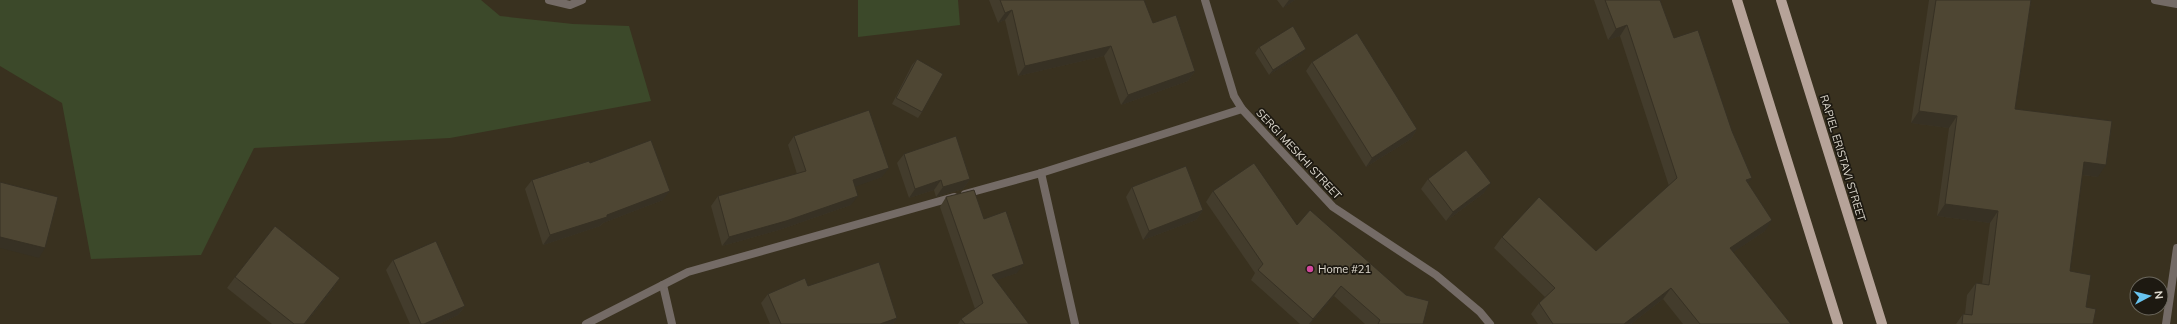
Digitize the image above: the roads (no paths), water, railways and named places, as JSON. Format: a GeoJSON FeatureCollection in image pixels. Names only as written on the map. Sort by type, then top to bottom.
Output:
{"type":"FeatureCollection","features":[{"type":"Feature","properties":{"kind":"main road"},"geometry":{"type":"LineString","coordinates":[[1738,0],[1838,324]]}},
{"type":"Feature","properties":{"kind":"main road","name":"RAPIEL ERISTAVI STREET"},"geometry":{"type":"LineString","coordinates":[[1781,0],[1882,324]]}},
{"type":"Feature","properties":{"kind":"street"},"geometry":{"type":"LineString","coordinates":[[549,0],[570,5],[582,0]]}},
{"type":"Feature","properties":{"kind":"street","name":"SERGI MESKHI STREET"},"geometry":{"type":"LineString","coordinates":[[1205,0],[1234,96],[1242,109],[1332,207],[1436,275],[1480,312],[1490,324]]}},
{"type":"Feature","properties":{"kind":"street"},"geometry":{"type":"LineString","coordinates":[[2155,0],[2177,4]]}},
{"type":"Feature","properties":{"kind":"street"},"geometry":{"type":"LineString","coordinates":[[586,324],[688,272],[1041,173],[1242,109]]}},
{"type":"Feature","properties":{"kind":"street"},"geometry":{"type":"LineString","coordinates":[[1041,173],[1075,324]]}},
{"type":"Feature","properties":{"kind":"street"},"geometry":{"type":"LineString","coordinates":[[2166,324],[2177,248]]}},
{"type":"Feature","properties":{"kind":"street"},"geometry":{"type":"LineString","coordinates":[[664,285],[672,324]]}},
{"type":"Feature","properties":{"kind":"place","name":"Home #21"},"geometry":{"type":"Point","coordinates":[1310,269]}}]}
